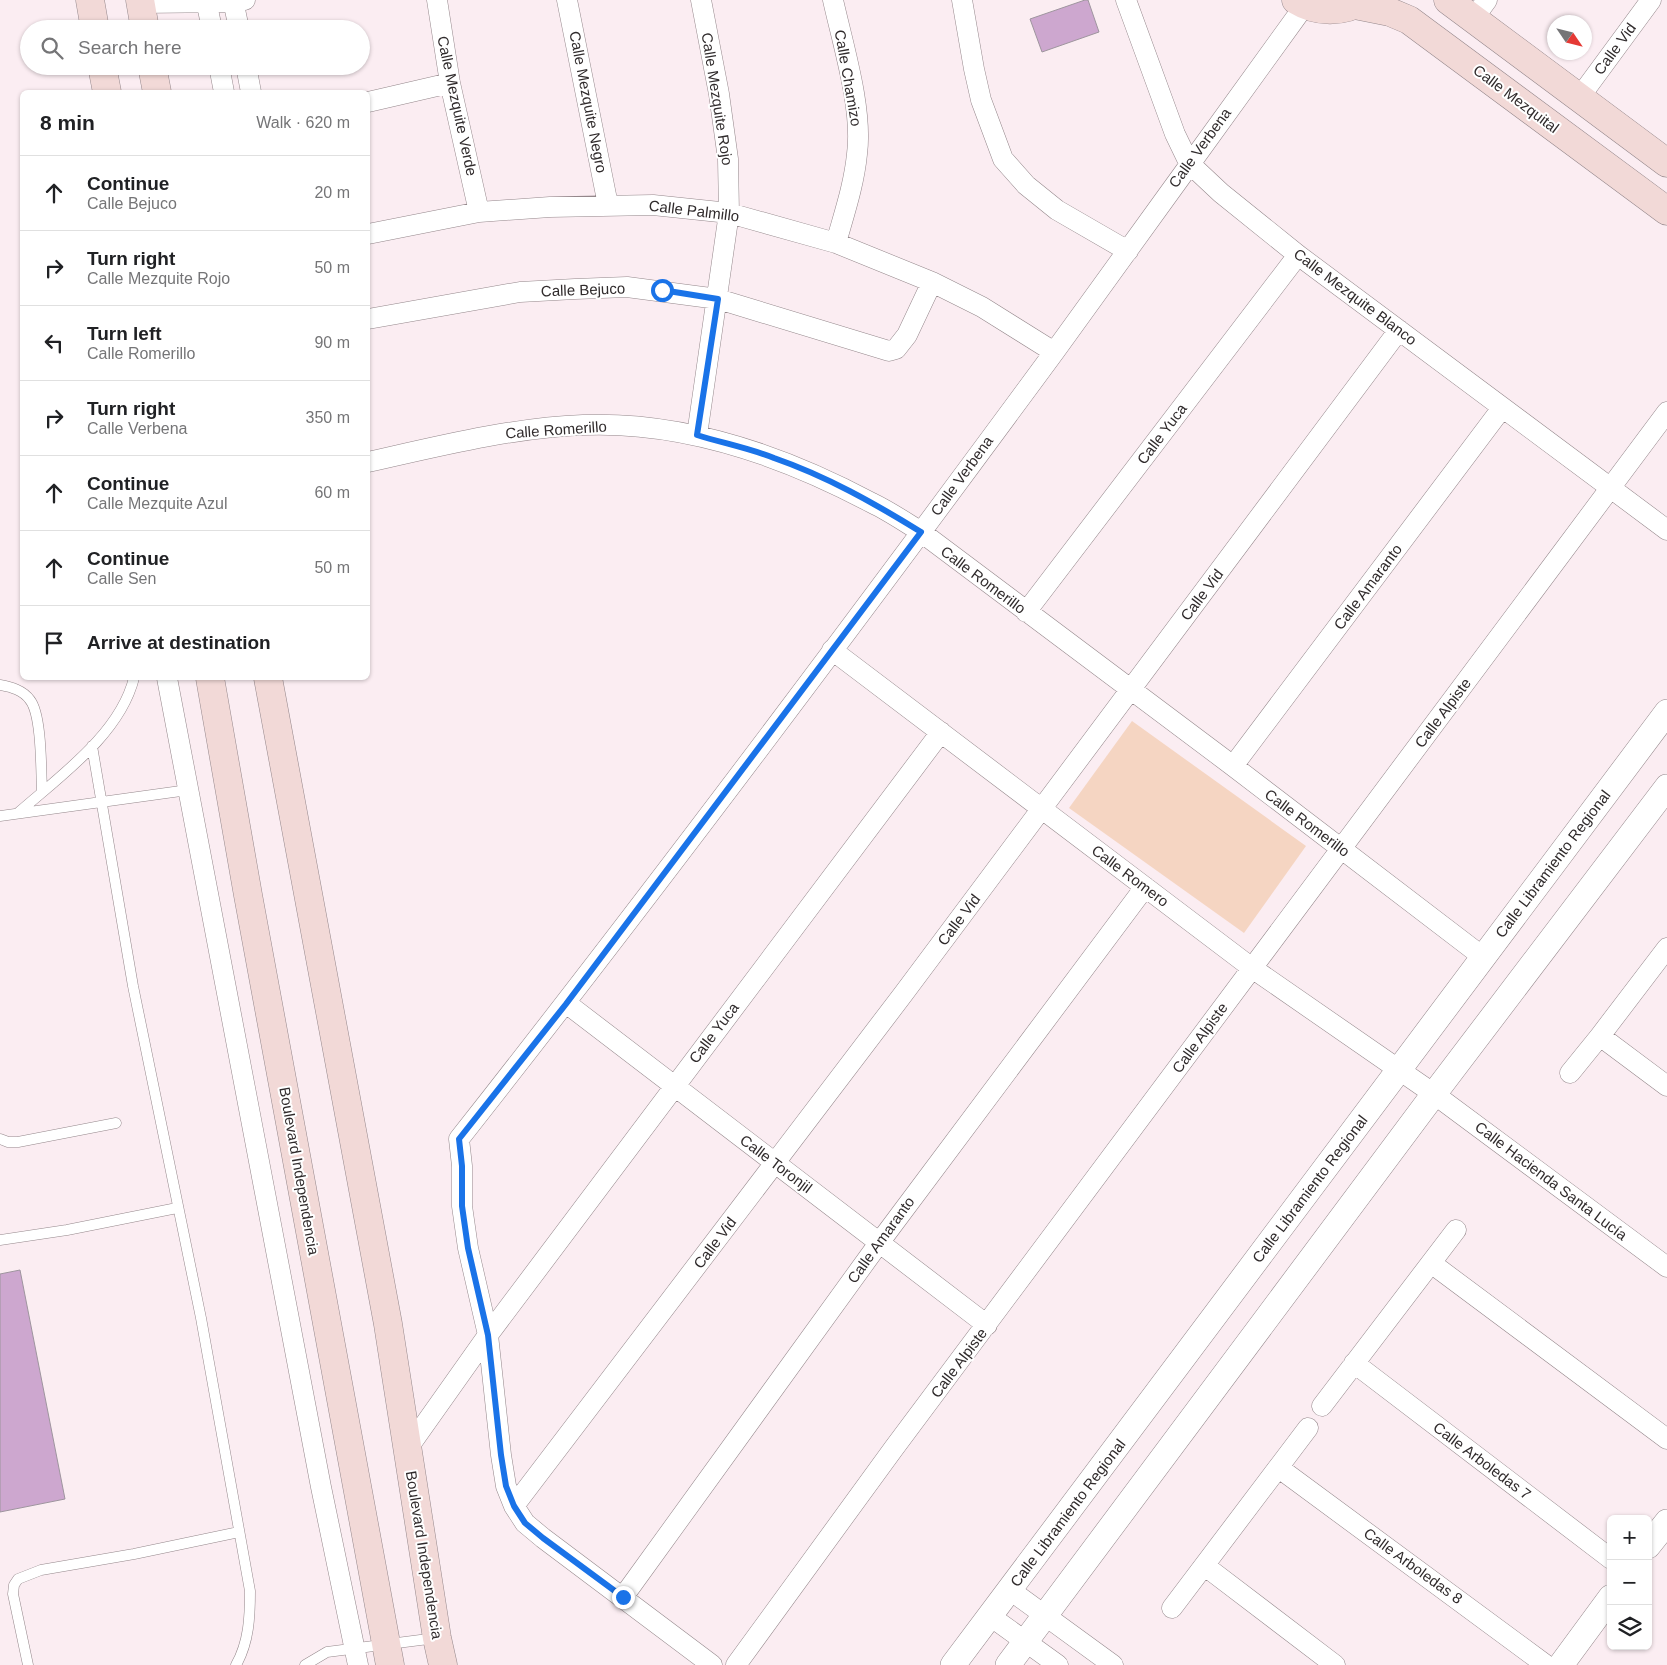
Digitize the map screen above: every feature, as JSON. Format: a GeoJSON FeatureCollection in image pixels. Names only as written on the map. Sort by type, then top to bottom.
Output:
{"type":"FeatureCollection","features":[{"type":"Feature","properties":{"kind":"main road"},"geometry":{"type":"LineString","coordinates":[[90,0],[93,20]]}},
{"type":"Feature","properties":{"kind":"main road"},"geometry":{"type":"LineString","coordinates":[[1448,0],[1480,10],[1579,98],[1667,163]]}},
{"type":"Feature","properties":{"kind":"main road"},"geometry":{"type":"LineString","coordinates":[[1300,3],[1321,10],[1338,9],[1360,2]]}},
{"type":"Feature","properties":{"kind":"main road","name":"Calle Mezquital"},"geometry":{"type":"LineString","coordinates":[[1360,2],[1390,12],[1416,25],[1667,211]]}},
{"type":"Feature","properties":{"kind":"main road"},"geometry":{"type":"LineString","coordinates":[[104,75],[107,90]]}},
{"type":"Feature","properties":{"kind":"main road"},"geometry":{"type":"LineString","coordinates":[[154,75],[158,90]]}},
{"type":"Feature","properties":{"kind":"main road","name":"Boulevard Independencia"},"geometry":{"type":"LineString","coordinates":[[210,680],[388,1654]]}},
{"type":"Feature","properties":{"kind":"main road","name":"Boulevard Independencia"},"geometry":{"type":"LineString","coordinates":[[268,680],[386,1314],[437,1638],[443,1665]]}},
{"type":"Feature","properties":{"kind":"street","name":"Calle Mezquite Verde"},"geometry":{"type":"LineString","coordinates":[[436,0],[450,83],[480,212]]}},
{"type":"Feature","properties":{"kind":"street","name":"Calle Mezquite Negro"},"geometry":{"type":"LineString","coordinates":[[567,0],[608,205]]}},
{"type":"Feature","properties":{"kind":"street","name":"Calle Mezquite Rojo"},"geometry":{"type":"LineString","coordinates":[[697,435],[729,213],[728,159],[719,94],[701,0]]}},
{"type":"Feature","properties":{"kind":"street","name":"Calle Chamizo"},"geometry":{"type":"LineString","coordinates":[[832,0],[852,82],[857,120],[858,152],[852,185],[836,243]]}},
{"type":"Feature","properties":{"kind":"street"},"geometry":{"type":"LineString","coordinates":[[962,0],[981,100],[1003,159],[1026,185],[1057,210],[1128,251]]}},
{"type":"Feature","properties":{"kind":"street","name":"Calle Mezquite Blanco"},"geometry":{"type":"LineString","coordinates":[[1126,0],[1175,134],[1189,163],[1221,193],[1298,255],[1667,530]]}},
{"type":"Feature","properties":{"kind":"street","name":"Calle Vid"},"geometry":{"type":"LineString","coordinates":[[1579,98],[1651,0]]}},
{"type":"Feature","properties":{"kind":"street"},"geometry":{"type":"LineString","coordinates":[[207,1],[210,20]]}},
{"type":"Feature","properties":{"kind":"street"},"geometry":{"type":"LineString","coordinates":[[142,11],[207,1],[237,1],[238,20]]}},
{"type":"Feature","properties":{"kind":"street","name":"Calle Verbena"},"geometry":{"type":"LineString","coordinates":[[712,1665],[543,1538],[525,1523],[514,1506],[506,1486],[501,1455],[488,1335],[468,1248],[462,1206],[462,1166],[459,1139],[566,1004],[921,532],[1128,251],[1300,3]]}},
{"type":"Feature","properties":{"kind":"street"},"geometry":{"type":"LineString","coordinates":[[221,75],[224,90]]}},
{"type":"Feature","properties":{"kind":"street"},"geometry":{"type":"LineString","coordinates":[[248,75],[251,90]]}},
{"type":"Feature","properties":{"kind":"street"},"geometry":{"type":"LineString","coordinates":[[370,102],[450,83]]}},
{"type":"Feature","properties":{"kind":"street","name":"Calle Palmillo"},"geometry":{"type":"LineString","coordinates":[[370,234],[480,212],[608,205],[653,205],[729,213],[836,243],[932,282],[982,307],[1054,352]]}},
{"type":"Feature","properties":{"kind":"street","name":"Calle Yuca"},"geometry":{"type":"LineString","coordinates":[[1026,612],[1298,255]]}},
{"type":"Feature","properties":{"kind":"street","name":"Calle Bejuco"},"geometry":{"type":"LineString","coordinates":[[370,319],[520,292],[575,288],[662,290],[718,299],[889,351],[896,349],[907,335],[932,282]]}},
{"type":"Feature","properties":{"kind":"street","name":"Calle Vid"},"geometry":{"type":"LineString","coordinates":[[514,1506],[776,1164],[1132,690],[1399,330]]}},
{"type":"Feature","properties":{"kind":"street","name":"Calle Amaranto"},"geometry":{"type":"LineString","coordinates":[[1233,766],[1502,408]]}},
{"type":"Feature","properties":{"kind":"street","name":"Calle Alpiste"},"geometry":{"type":"LineString","coordinates":[[736,1665],[894,1448],[1667,412]]}},
{"type":"Feature","properties":{"kind":"street","name":"Calle Romerillo"},"geometry":{"type":"LineString","coordinates":[[370,462],[458,442],[520,431],[584,425],[635,426],[697,435],[774,457],[801,469],[874,503],[921,532],[1233,766],[1483,957]]}},
{"type":"Feature","properties":{"kind":"street","name":"Calle Romero"},"geometry":{"type":"LineString","coordinates":[[832,650],[1252,968],[1434,1094]]}},
{"type":"Feature","properties":{"kind":"street"},"geometry":{"type":"LineString","coordinates":[[167,680],[321,1487],[357,1656]]}},
{"type":"Feature","properties":{"kind":"street","name":"Calle Libramiento Regional"},"geometry":{"type":"LineString","coordinates":[[953,1665],[1667,712]]}},
{"type":"Feature","properties":{"kind":"street","name":"Calle Yuca"},"geometry":{"type":"LineString","coordinates":[[408,1448],[488,1335],[941,732]]}},
{"type":"Feature","properties":{"kind":"street"},"geometry":{"type":"LineString","coordinates":[[1008,1665],[1434,1094],[1667,787]]}},
{"type":"Feature","properties":{"kind":"street","name":"Calle Amaranto"},"geometry":{"type":"LineString","coordinates":[[623,1597],[879,1243],[1145,887]]}},
{"type":"Feature","properties":{"kind":"street"},"geometry":{"type":"LineString","coordinates":[[1570,1073],[1667,948]]}},
{"type":"Feature","properties":{"kind":"street","name":"Calle Toronjil"},"geometry":{"type":"LineString","coordinates":[[566,1004],[987,1325]]}},
{"type":"Feature","properties":{"kind":"street"},"geometry":{"type":"LineString","coordinates":[[1600,1036],[1667,1086]]}},
{"type":"Feature","properties":{"kind":"street","name":"Calle Hacienda Santa Lucía"},"geometry":{"type":"LineString","coordinates":[[1434,1094],[1667,1267]]}},
{"type":"Feature","properties":{"kind":"street"},"geometry":{"type":"LineString","coordinates":[[1322,1406],[1456,1230]]}},
{"type":"Feature","properties":{"kind":"street"},"geometry":{"type":"LineString","coordinates":[[1431,1263],[1667,1439]]}},
{"type":"Feature","properties":{"kind":"street","name":"Calle Arboledas 7"},"geometry":{"type":"LineString","coordinates":[[1354,1363],[1607,1556]]}},
{"type":"Feature","properties":{"kind":"street"},"geometry":{"type":"LineString","coordinates":[[1172,1608],[1308,1428]]}},
{"type":"Feature","properties":{"kind":"street","name":"Calle Arboledas 8"},"geometry":{"type":"LineString","coordinates":[[1279,1468],[1546,1665]]}},
{"type":"Feature","properties":{"kind":"street"},"geometry":{"type":"LineString","coordinates":[[1652,1541],[1667,1522]]}},
{"type":"Feature","properties":{"kind":"street"},"geometry":{"type":"LineString","coordinates":[[1205,1566],[1335,1665]]}},
{"type":"Feature","properties":{"kind":"street"},"geometry":{"type":"LineString","coordinates":[[1010,1590],[1113,1665]]}},
{"type":"Feature","properties":{"kind":"street"},"geometry":{"type":"LineString","coordinates":[[1561,1665],[1607,1602]]}},
{"type":"Feature","properties":{"kind":"street"},"geometry":{"type":"LineString","coordinates":[[990,1616],[1058,1665]]}},
{"type":"Feature","properties":{"kind":"lane"},"geometry":{"type":"LineString","coordinates":[[18,813],[92,746],[113,722],[125,703],[133,680]]}},
{"type":"Feature","properties":{"kind":"lane"},"geometry":{"type":"LineString","coordinates":[[0,684],[11,687],[31,700],[37,714],[42,792]]}},
{"type":"Feature","properties":{"kind":"lane"},"geometry":{"type":"LineString","coordinates":[[92,746],[100,801],[134,986],[177,1208],[201,1318],[250,1591],[250,1616],[247,1635],[236,1665]]}},
{"type":"Feature","properties":{"kind":"lane"},"geometry":{"type":"LineString","coordinates":[[0,816],[188,790]]}},
{"type":"Feature","properties":{"kind":"lane"},"geometry":{"type":"LineString","coordinates":[[0,1139],[8,1142],[18,1142],[116,1123]]}},
{"type":"Feature","properties":{"kind":"lane"},"geometry":{"type":"LineString","coordinates":[[0,1240],[66,1230],[177,1208]]}},
{"type":"Feature","properties":{"kind":"lane"},"geometry":{"type":"LineString","coordinates":[[28,1665],[12,1594],[18,1579],[41,1570],[134,1554],[240,1532]]}},
{"type":"Feature","properties":{"kind":"lane"},"geometry":{"type":"LineString","coordinates":[[305,1665],[327,1652],[357,1656],[388,1654],[437,1638]]}},
{"type":"Feature","properties":{"kind":"shaded area"},"geometry":{"type":"Polygon","coordinates":[[[1132,721],[1306,846],[1244,933],[1069,808],[1132,721]]]}},
{"type":"Feature","properties":{"kind":"building"},"geometry":{"type":"Polygon","coordinates":[[[1088,0],[1099,32],[1042,52],[1030,19],[1088,0]]]}},
{"type":"Feature","properties":{"kind":"building"},"geometry":{"type":"Polygon","coordinates":[[[20,1270],[65,1499],[0,1512],[0,1274],[20,1270]]]}},
{"type":"Feature","properties":{"kind":"route"},"geometry":{"type":"LineString","coordinates":[[623,1597],[525,1523],[514,1506],[506,1486],[488,1335],[468,1248],[462,1206],[462,1166],[459,1139],[566,1004],[921,532],[874,503],[774,457],[697,435],[718,299],[662,290]]}}]}
